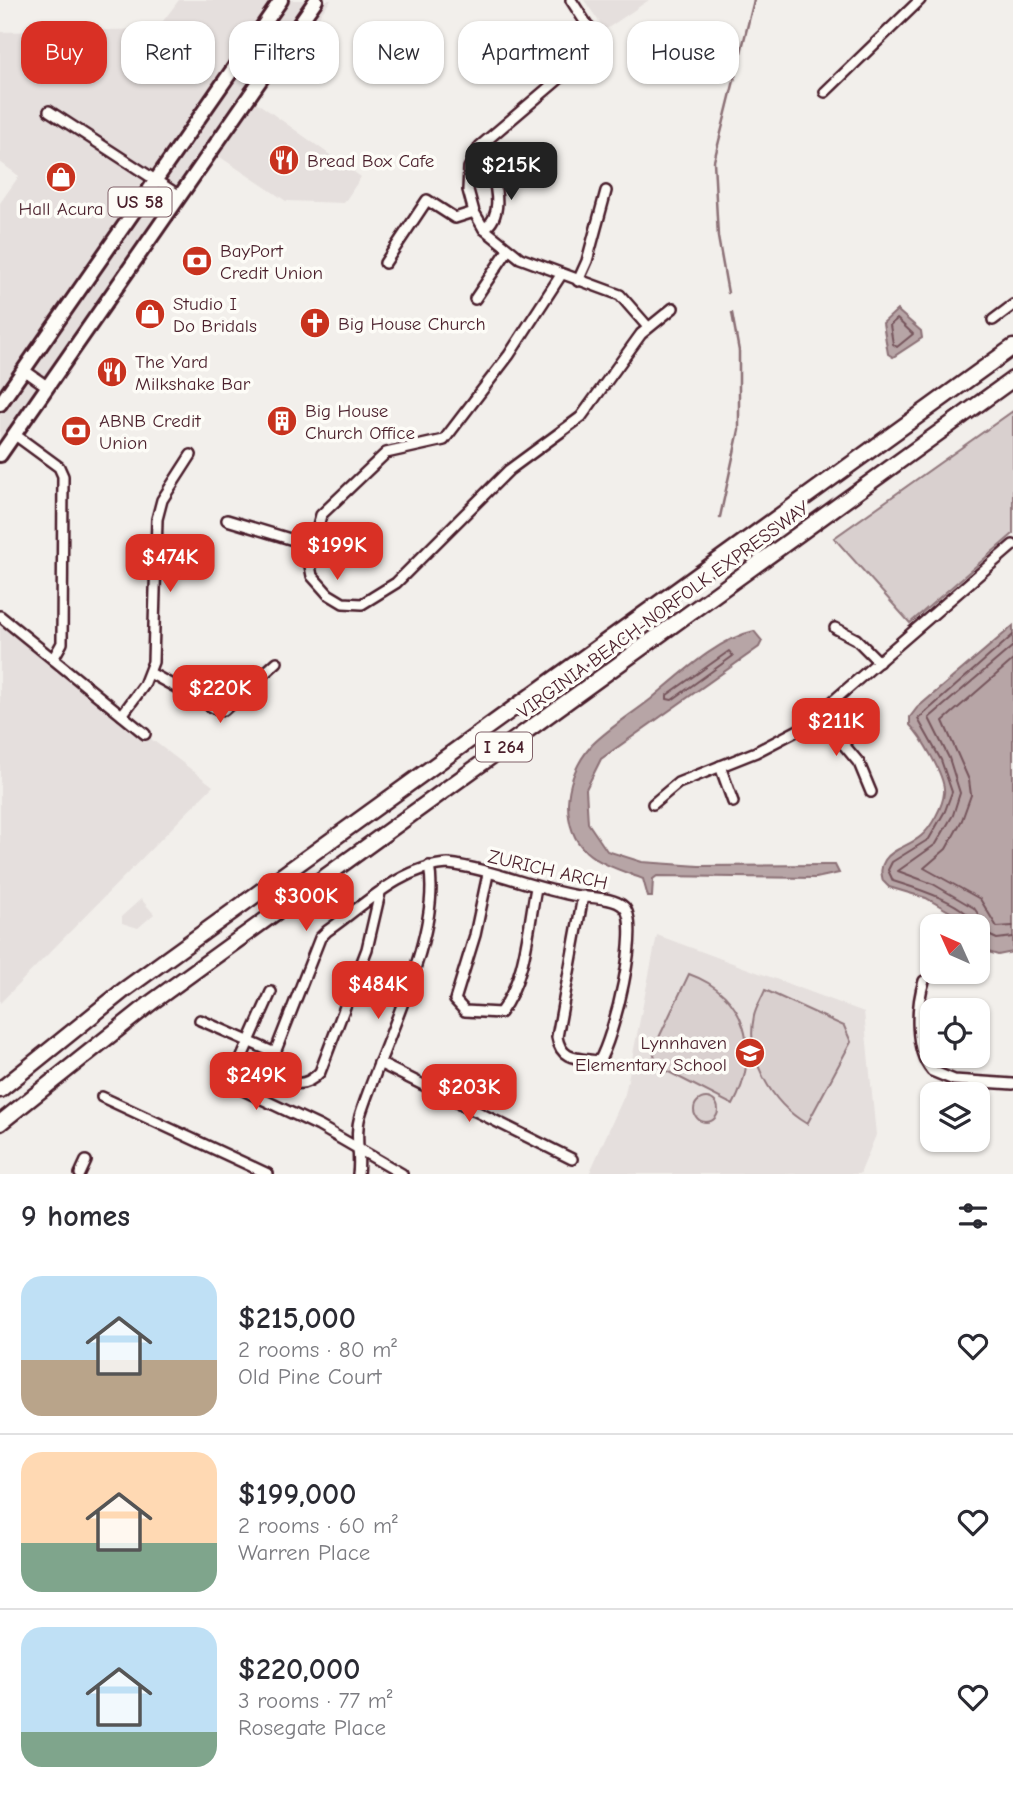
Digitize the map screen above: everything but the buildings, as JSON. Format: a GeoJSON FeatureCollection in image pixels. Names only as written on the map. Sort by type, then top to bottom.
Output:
{"type":"FeatureCollection","features":[{"type":"Feature","properties":{"kind":"highway","name":"VIRGINIA BEACH-NORFOLK EXPRESSWAY"},"geometry":{"type":"LineString","coordinates":[[0,1090],[124,990],[1013,347]]}},
{"type":"Feature","properties":{"kind":"highway","name":"VIRGINIA BEACH-NORFOLK EXPRESSWAY"},"geometry":{"type":"LineString","coordinates":[[0,1123],[152,1002],[1013,379]]}},
{"type":"Feature","properties":{"kind":"main road","name":"US 58"},"geometry":{"type":"LineString","coordinates":[[0,404],[281,0]]}},
{"type":"Feature","properties":{"kind":"main road","name":"US 58"},"geometry":{"type":"LineString","coordinates":[[0,455],[316,0]]}},
{"type":"Feature","properties":{"kind":"street"},"geometry":{"type":"LineString","coordinates":[[825,92],[920,0]]}},
{"type":"Feature","properties":{"kind":"street"},"geometry":{"type":"LineString","coordinates":[[572,2],[593,34],[594,49],[480,146],[473,157],[468,180],[474,212],[485,229],[508,250],[561,275],[596,284],[620,295],[648,327]]}},
{"type":"Feature","properties":{"kind":"street"},"geometry":{"type":"LineString","coordinates":[[49,111],[180,196]]}},
{"type":"Feature","properties":{"kind":"street"},"geometry":{"type":"LineString","coordinates":[[485,229],[493,222],[498,210],[489,156]]}},
{"type":"Feature","properties":{"kind":"street"},"geometry":{"type":"LineString","coordinates":[[578,281],[587,261],[606,191]]}},
{"type":"Feature","properties":{"kind":"street"},"geometry":{"type":"LineString","coordinates":[[385,263],[427,200],[455,218],[474,212]]}},
{"type":"Feature","properties":{"kind":"street"},"geometry":{"type":"LineString","coordinates":[[475,299],[508,250]]}},
{"type":"Feature","properties":{"kind":"street"},"geometry":{"type":"LineString","coordinates":[[561,275],[518,342],[444,440],[396,450],[378,458],[321,515],[310,545],[309,561],[312,576],[328,594],[343,603],[353,605],[382,594],[447,534],[509,470],[581,417],[648,327],[673,309]]}},
{"type":"Feature","properties":{"kind":"street"},"geometry":{"type":"LineString","coordinates":[[993,320],[1013,305]]}},
{"type":"Feature","properties":{"kind":"street"},"geometry":{"type":"LineString","coordinates":[[24,370],[48,387]]}},
{"type":"Feature","properties":{"kind":"street"},"geometry":{"type":"LineString","coordinates":[[15,435],[59,467],[63,476],[62,643],[53,659]]}},
{"type":"Feature","properties":{"kind":"street"},"geometry":{"type":"LineString","coordinates":[[122,715],[150,673],[157,519],[162,500],[191,455]]}},
{"type":"Feature","properties":{"kind":"street"},"geometry":{"type":"LineString","coordinates":[[227,520],[310,545]]}},
{"type":"Feature","properties":{"kind":"street"},"geometry":{"type":"LineString","coordinates":[[653,804],[668,789],[790,736],[819,715],[1013,545]]}},
{"type":"Feature","properties":{"kind":"street"},"geometry":{"type":"LineString","coordinates":[[0,616],[145,734]]}},
{"type":"Feature","properties":{"kind":"street"},"geometry":{"type":"LineString","coordinates":[[835,628],[856,639],[879,662]]}},
{"type":"Feature","properties":{"kind":"street"},"geometry":{"type":"LineString","coordinates":[[150,673],[214,708],[224,710],[277,662]]}},
{"type":"Feature","properties":{"kind":"street"},"geometry":{"type":"LineString","coordinates":[[819,715],[865,772],[871,792]]}},
{"type":"Feature","properties":{"kind":"street"},"geometry":{"type":"LineString","coordinates":[[720,766],[733,802]]}},
{"type":"Feature","properties":{"kind":"street"},"geometry":{"type":"LineString","coordinates":[[358,1174],[359,1119],[424,932],[432,889],[429,866],[409,874],[380,893],[320,938],[267,1073],[299,1086],[311,1082],[320,1072],[367,949],[380,893]]}},
{"type":"Feature","properties":{"kind":"street","name":"ZURICH ARCH"},"geometry":{"type":"LineString","coordinates":[[429,866],[460,866],[536,888],[620,904],[630,919],[620,1000],[610,1041],[599,1061],[568,1057],[559,1049],[557,1037],[583,897]]}},
{"type":"Feature","properties":{"kind":"street"},"geometry":{"type":"LineString","coordinates":[[488,874],[475,934],[456,1000],[465,1011],[500,1013],[517,981],[536,888]]}},
{"type":"Feature","properties":{"kind":"street"},"geometry":{"type":"LineString","coordinates":[[923,984],[919,1009],[922,1050],[932,1071],[954,1080],[1013,1084]]}},
{"type":"Feature","properties":{"kind":"street"},"geometry":{"type":"LineString","coordinates":[[271,992],[230,1084],[319,1126],[402,1174]]}},
{"type":"Feature","properties":{"kind":"street"},"geometry":{"type":"LineString","coordinates":[[200,1020],[275,1053]]}},
{"type":"Feature","properties":{"kind":"street"},"geometry":{"type":"LineString","coordinates":[[379,1063],[572,1159]]}},
{"type":"Feature","properties":{"kind":"street"},"geometry":{"type":"LineString","coordinates":[[102,1097],[268,1174]]}},
{"type":"Feature","properties":{"kind":"street"},"geometry":{"type":"LineString","coordinates":[[80,1174],[86,1161]]}},
{"type":"Feature","properties":{"kind":"shaded area"},"geometry":{"type":"Polygon","coordinates":[[[179,0],[331,0],[316,21],[229,21],[229,84],[269,84],[256,102],[361,177],[344,203],[286,201],[217,155],[0,450],[0,203],[19,176],[0,162],[0,32],[21,32],[21,84],[107,84],[107,30],[121,30],[121,84],[215,84],[215,21],[163,21],[179,0]]]}},
{"type":"Feature","properties":{"kind":"shaded area"},"geometry":{"type":"Polygon","coordinates":[[[584,0],[649,0],[613,25],[613,21],[599,21],[584,0]]]}},
{"type":"Feature","properties":{"kind":"shaded area"},"geometry":{"type":"Polygon","coordinates":[[[1013,411],[1013,534],[910,623],[834,538],[1013,411]]]}},
{"type":"Feature","properties":{"kind":"shaded area"},"geometry":{"type":"Polygon","coordinates":[[[0,624],[213,786],[0,1003],[0,624]]]}},
{"type":"Feature","properties":{"kind":"shaded area"},"geometry":{"type":"Polygon","coordinates":[[[141,899],[154,914],[138,928],[122,923],[122,916],[141,899]]]}},
{"type":"Feature","properties":{"kind":"shaded area","name":"Lynnhaven Elementary School"},"geometry":{"type":"Polygon","coordinates":[[[657,935],[864,1012],[876,1135],[860,1174],[589,1174],[625,1094],[657,935]]]}},
{"type":"Feature","properties":{"kind":"shaded area"},"geometry":{"type":"Polygon","coordinates":[[[689,974],[725,996],[744,1028],[746,1066],[742,1085],[733,1105],[657,1066],[653,1050],[689,974]]]}},
{"type":"Feature","properties":{"kind":"shaded area"},"geometry":{"type":"Polygon","coordinates":[[[765,990],[844,1026],[851,1042],[807,1124],[794,1115],[772,1092],[757,1063],[752,1032],[755,1013],[765,990]]]}},
{"type":"Feature","properties":{"kind":"shaded area"},"geometry":{"type":"Polygon","coordinates":[[[706,1098],[715,1101],[718,1110],[715,1119],[706,1122],[697,1119],[694,1110],[697,1101],[706,1098]]]}},
{"type":"Feature","properties":{"kind":"water"},"geometry":{"type":"Polygon","coordinates":[[[897,310],[921,331],[922,338],[893,357],[888,354],[883,323],[897,310]]]}},
{"type":"Feature","properties":{"kind":"water"},"geometry":{"type":"Polygon","coordinates":[[[1013,626],[1013,952],[998,955],[990,952],[990,914],[954,914],[926,898],[889,887],[883,881],[883,863],[888,856],[917,839],[929,828],[944,793],[937,767],[910,725],[910,717],[917,708],[1013,626]]]}},
{"type":"Feature","properties":{"kind":"water"},"geometry":{"type":"Polygon","coordinates":[[[754,631],[762,641],[759,647],[601,759],[586,789],[588,823],[607,851],[642,862],[699,866],[835,865],[839,873],[816,878],[657,876],[653,879],[652,897],[648,897],[643,879],[590,855],[574,835],[568,803],[575,772],[592,745],[613,727],[713,650],[740,635],[754,631]]]}},
{"type":"Feature","properties":{"kind":"waterway"},"geometry":{"type":"LineString","coordinates":[[728,293],[718,237],[714,161],[754,0]]}},
{"type":"Feature","properties":{"kind":"waterway"},"geometry":{"type":"LineString","coordinates":[[720,517],[739,430],[739,351],[732,313]]}},
{"type":"Feature","properties":{"kind":"place","name":"Bread Box Cafe"},"geometry":{"type":"Point","coordinates":[284,160]}},
{"type":"Feature","properties":{"kind":"place","name":"Hall Acura"},"geometry":{"type":"Point","coordinates":[61,177]}},
{"type":"Feature","properties":{"kind":"place","name":"BayPort Credit Union"},"geometry":{"type":"Point","coordinates":[197,261]}},
{"type":"Feature","properties":{"kind":"place","name":"Studio I Do Bridals"},"geometry":{"type":"Point","coordinates":[150,314]}},
{"type":"Feature","properties":{"kind":"place","name":"Big House Church"},"geometry":{"type":"Point","coordinates":[315,323]}},
{"type":"Feature","properties":{"kind":"place","name":"The Yard Milkshake Bar"},"geometry":{"type":"Point","coordinates":[112,372]}},
{"type":"Feature","properties":{"kind":"place","name":"Big House Church Office"},"geometry":{"type":"Point","coordinates":[282,421]}},
{"type":"Feature","properties":{"kind":"place","name":"ABNB Credit Union"},"geometry":{"type":"Point","coordinates":[76,431]}},
{"type":"Feature","properties":{"kind":"place","name":"Lynnhaven Elementary School"},"geometry":{"type":"Point","coordinates":[750,1053]}}]}
